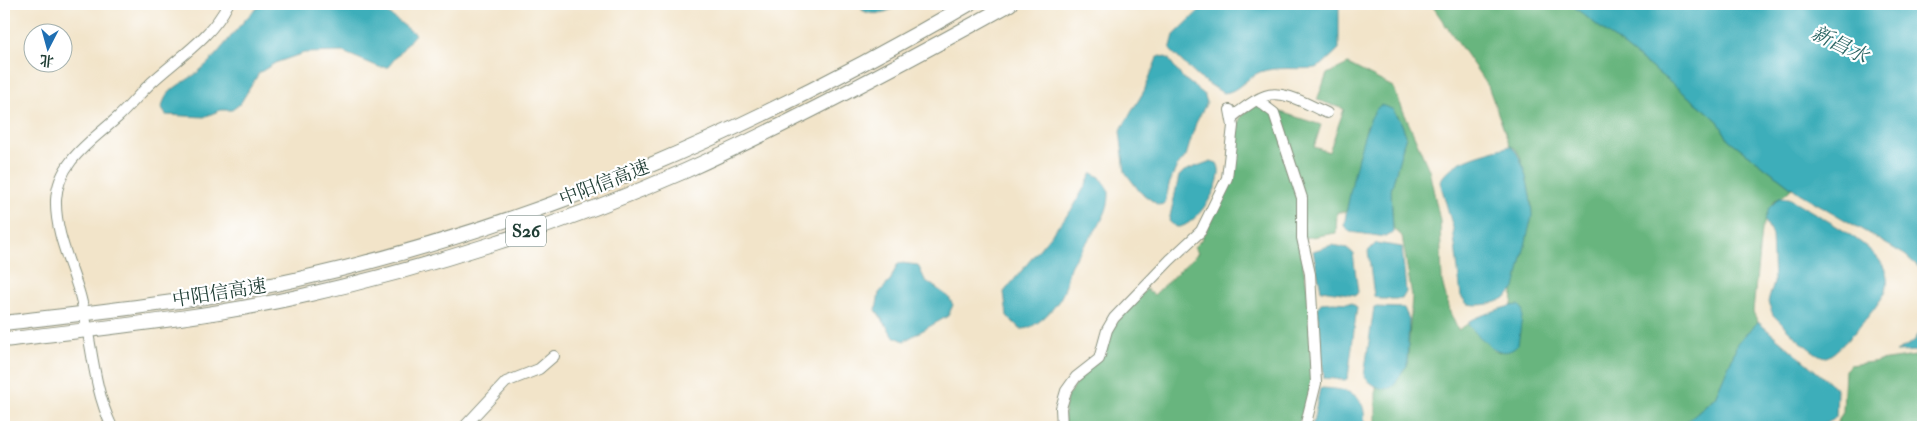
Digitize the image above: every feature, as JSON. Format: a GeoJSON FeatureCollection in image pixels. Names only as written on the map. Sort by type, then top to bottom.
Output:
{"type":"FeatureCollection","features":[{"type":"Feature","properties":{"kind":"highway","name":"中阳信高速"},"geometry":{"type":"LineString","coordinates":[[4,323],[195,298],[300,278],[400,253],[524,213],[626,176],[706,142],[899,45],[969,4]]}},
{"type":"Feature","properties":{"kind":"highway","name":"中阳信高速"},"geometry":{"type":"LineString","coordinates":[[4,340],[206,314],[332,288],[457,253],[591,208],[656,183],[721,154],[826,102],[1010,4]]}},
{"type":"Feature","properties":{"kind":"street"},"geometry":{"type":"LineString","coordinates":[[112,427],[98,391],[84,313],[59,230],[57,214],[58,189],[67,165],[151,83],[202,38],[217,22],[228,4]]}},
{"type":"Feature","properties":{"kind":"street"},"geometry":{"type":"LineString","coordinates":[[1062,427],[1061,408],[1066,390],[1076,377],[1099,359],[1107,330],[1114,318],[1170,260],[1202,231],[1227,178],[1231,114],[1265,96],[1283,95],[1328,113]]}},
{"type":"Feature","properties":{"kind":"street"},"geometry":{"type":"LineString","coordinates":[[1257,100],[1274,113],[1302,198],[1302,238],[1310,274],[1316,383],[1305,427]]}},
{"type":"Feature","properties":{"kind":"street"},"geometry":{"type":"LineString","coordinates":[[464,427],[506,382],[539,369],[554,356]]}},
{"type":"Feature","properties":{"kind":"green space"},"geometry":{"type":"Polygon","coordinates":[[[1431,4],[1570,4],[1708,112],[1718,121],[1728,139],[1792,188],[1782,197],[1775,200],[1761,230],[1753,312],[1758,322],[1737,343],[1734,356],[1715,397],[1687,421],[1673,427],[1376,427],[1376,386],[1388,387],[1392,385],[1407,366],[1412,296],[1402,236],[1393,228],[1391,190],[1406,135],[1398,116],[1367,125],[1346,212],[1337,212],[1336,233],[1298,239],[1309,296],[1312,383],[1302,427],[1065,427],[1064,413],[1067,396],[1107,340],[1118,319],[1146,289],[1154,295],[1198,253],[1194,247],[1201,240],[1230,182],[1240,117],[1256,104],[1321,125],[1314,147],[1329,152],[1344,109],[1317,100],[1327,74],[1348,64],[1393,87],[1429,170],[1440,221],[1442,281],[1449,310],[1458,330],[1468,324],[1494,350],[1500,352],[1519,306],[1512,306],[1513,292],[1532,206],[1520,156],[1515,148],[1510,146],[1488,86],[1431,4]]]}},
{"type":"Feature","properties":{"kind":"green space"},"geometry":{"type":"Polygon","coordinates":[[[1923,355],[1923,427],[1835,427],[1843,412],[1845,370],[1850,365],[1923,355]]]}},
{"type":"Feature","properties":{"kind":"water"},"geometry":{"type":"Polygon","coordinates":[[[262,4],[376,4],[415,34],[388,67],[379,67],[343,52],[304,53],[275,63],[259,73],[240,104],[232,110],[221,110],[204,117],[166,115],[162,109],[166,96],[207,64],[245,20],[262,4]]]}},
{"type":"Feature","properties":{"kind":"water"},"geometry":{"type":"Polygon","coordinates":[[[861,4],[901,4],[887,11],[872,13],[862,10],[861,4]]]}},
{"type":"Feature","properties":{"kind":"water"},"geometry":{"type":"Polygon","coordinates":[[[1206,4],[1339,4],[1339,49],[1322,65],[1315,68],[1266,70],[1255,74],[1237,88],[1223,93],[1198,77],[1170,50],[1174,35],[1206,4]]]}},
{"type":"Feature","properties":{"kind":"water","name":"新昌水"},"geometry":{"type":"Polygon","coordinates":[[[1570,4],[1923,4],[1923,271],[1905,255],[1799,193],[1728,139],[1718,121],[1708,112],[1570,4]]]}},
{"type":"Feature","properties":{"kind":"water"},"geometry":{"type":"Polygon","coordinates":[[[1161,56],[1168,58],[1182,77],[1204,94],[1207,102],[1196,123],[1186,156],[1176,168],[1169,185],[1165,204],[1158,205],[1140,192],[1125,172],[1120,131],[1144,91],[1157,58],[1161,56]]]}},
{"type":"Feature","properties":{"kind":"water"},"geometry":{"type":"Polygon","coordinates":[[[1381,105],[1392,109],[1400,120],[1406,135],[1391,190],[1393,232],[1386,237],[1350,232],[1344,226],[1362,141],[1374,112],[1381,105]]]}},
{"type":"Feature","properties":{"kind":"water"},"geometry":{"type":"Polygon","coordinates":[[[1510,146],[1515,150],[1523,167],[1531,199],[1532,216],[1515,288],[1506,297],[1494,303],[1467,304],[1461,296],[1453,228],[1440,182],[1445,174],[1460,162],[1480,154],[1510,146]]]}},
{"type":"Feature","properties":{"kind":"water"},"geometry":{"type":"Polygon","coordinates":[[[1211,161],[1217,163],[1219,170],[1218,180],[1208,201],[1201,211],[1185,225],[1174,226],[1169,221],[1179,176],[1184,171],[1211,161]]]}},
{"type":"Feature","properties":{"kind":"water"},"geometry":{"type":"Polygon","coordinates":[[[1092,173],[1100,177],[1109,191],[1109,201],[1102,220],[1071,265],[1064,291],[1052,310],[1039,322],[1026,329],[1020,329],[1007,316],[1004,292],[1073,208],[1092,173]]]}},
{"type":"Feature","properties":{"kind":"water"},"geometry":{"type":"Polygon","coordinates":[[[1779,198],[1789,198],[1853,237],[1875,255],[1886,273],[1886,290],[1877,305],[1840,348],[1826,357],[1814,352],[1791,333],[1773,315],[1768,302],[1774,282],[1772,236],[1765,220],[1769,208],[1779,198]]]}},
{"type":"Feature","properties":{"kind":"water"},"geometry":{"type":"Polygon","coordinates":[[[1376,243],[1402,247],[1406,292],[1402,299],[1380,299],[1374,296],[1368,251],[1376,243]]]}},
{"type":"Feature","properties":{"kind":"water"},"geometry":{"type":"Polygon","coordinates":[[[1332,245],[1347,248],[1353,253],[1358,292],[1356,295],[1321,290],[1313,251],[1332,245]]]}},
{"type":"Feature","properties":{"kind":"water"},"geometry":{"type":"Polygon","coordinates":[[[901,263],[918,265],[925,280],[949,297],[953,305],[948,316],[904,341],[893,336],[876,310],[879,293],[890,281],[897,265],[901,263]]]}},
{"type":"Feature","properties":{"kind":"water"},"geometry":{"type":"Polygon","coordinates":[[[1321,303],[1351,303],[1357,307],[1348,378],[1345,380],[1324,378],[1317,308],[1321,303]]]}},
{"type":"Feature","properties":{"kind":"water"},"geometry":{"type":"Polygon","coordinates":[[[1519,305],[1523,310],[1518,345],[1512,350],[1498,351],[1485,342],[1469,326],[1469,321],[1480,316],[1519,305]]]}},
{"type":"Feature","properties":{"kind":"water"},"geometry":{"type":"Polygon","coordinates":[[[1374,307],[1404,308],[1409,319],[1407,366],[1395,384],[1385,389],[1377,387],[1364,376],[1374,307]]]}},
{"type":"Feature","properties":{"kind":"water"},"geometry":{"type":"Polygon","coordinates":[[[1758,322],[1837,389],[1836,417],[1819,427],[1673,427],[1687,421],[1715,397],[1737,343],[1758,322]]]}},
{"type":"Feature","properties":{"kind":"water"},"geometry":{"type":"Polygon","coordinates":[[[1923,328],[1923,351],[1896,352],[1914,341],[1923,328]]]}},
{"type":"Feature","properties":{"kind":"water"},"geometry":{"type":"Polygon","coordinates":[[[1320,388],[1340,390],[1354,395],[1363,407],[1364,427],[1312,427],[1320,388]]]}}]}
